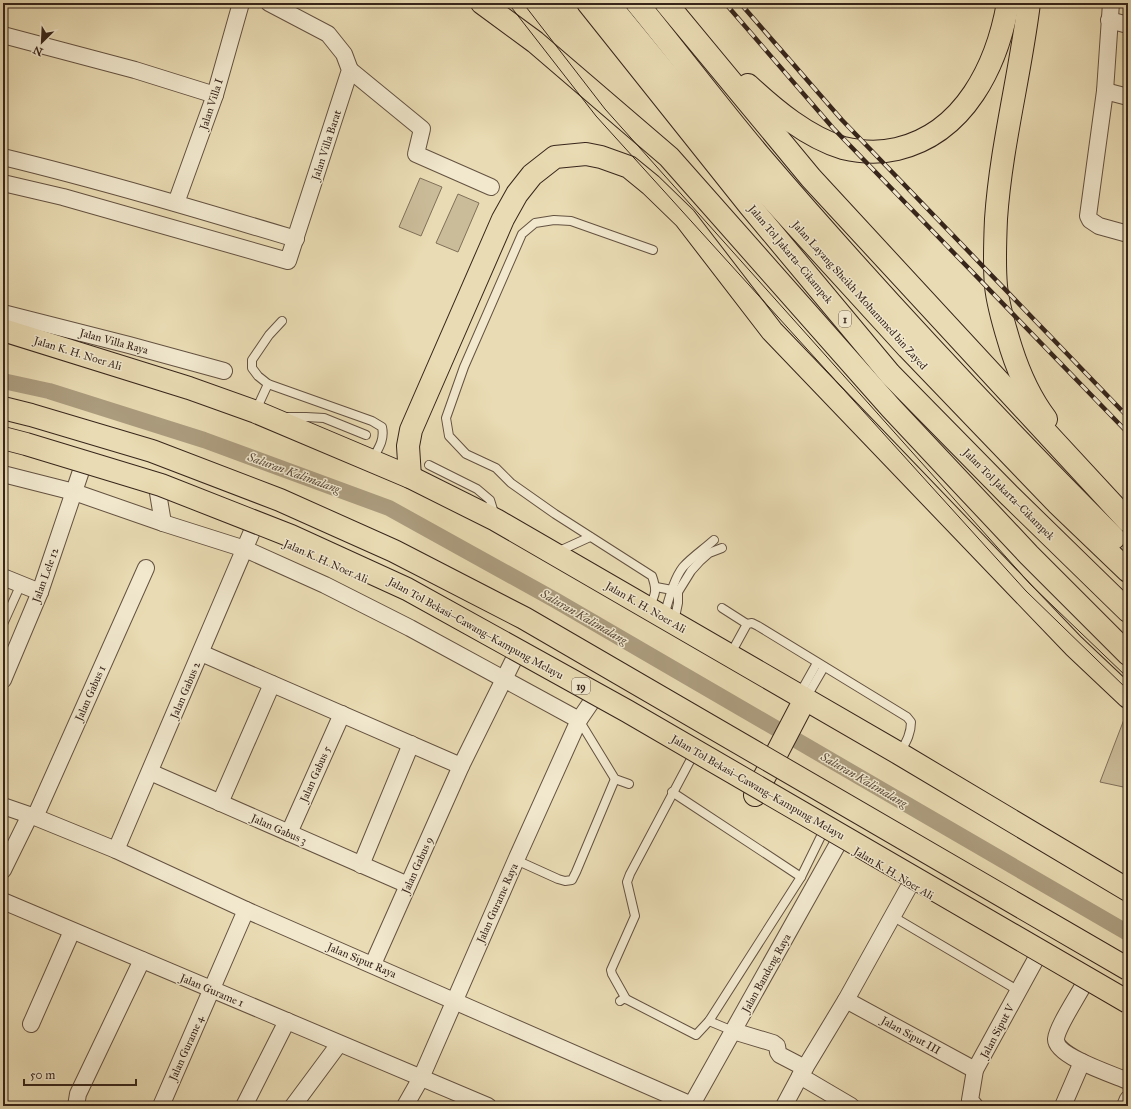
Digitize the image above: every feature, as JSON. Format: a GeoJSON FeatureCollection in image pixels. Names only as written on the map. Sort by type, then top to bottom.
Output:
{"type":"FeatureCollection","features":[{"type":"Feature","properties":{"kind":"main road"},"geometry":{"type":"LineString","coordinates":[[482,3],[535,42],[669,157],[891,408],[1029,555],[1128,654]]}},
{"type":"Feature","properties":{"kind":"main road","name":"Jalan Tol Jakarta–Cikampek"},"geometry":{"type":"LineString","coordinates":[[588,3],[750,205],[890,374],[1009,495],[1128,611]]}},
{"type":"Feature","properties":{"kind":"main road","name":"Jalan Layang Sheikh Mohammed bin Zayed"},"geometry":{"type":"LineString","coordinates":[[608,3],[742,166],[908,348],[1057,503],[1128,571]]}},
{"type":"Feature","properties":{"kind":"main road","name":"Jalan Layang Sheikh Mohammed bin Zayed"},"geometry":{"type":"LineString","coordinates":[[637,3],[758,154],[904,318],[1061,484],[1128,552]]}},
{"type":"Feature","properties":{"kind":"main road"},"geometry":{"type":"LineString","coordinates":[[666,3],[811,178],[1121,514]]}},
{"type":"Feature","properties":{"kind":"main road"},"geometry":{"type":"LineString","coordinates":[[695,37],[767,102],[802,128],[826,141],[844,148],[867,151],[883,151],[912,144],[929,137],[952,119],[967,104],[977,89],[993,57],[1003,28],[1008,3]]}},
{"type":"Feature","properties":{"kind":"main road"},"geometry":{"type":"LineString","coordinates":[[1029,3],[1025,35],[1000,175],[994,265],[996,287],[1000,309],[1011,348],[1033,399],[1054,431],[1121,514]]}},
{"type":"Feature","properties":{"kind":"main road"},"geometry":{"type":"LineString","coordinates":[[410,477],[408,446],[411,430],[502,219],[517,194],[532,175],[554,157],[586,154],[600,157],[629,167],[652,185],[685,218],[772,331],[1074,646],[1128,697]]}},
{"type":"Feature","properties":{"kind":"main road","name":"Jalan K. H. Noer Ali"},"geometry":{"type":"LineString","coordinates":[[3,330],[154,376],[260,414],[410,477],[496,520],[554,553],[730,656],[798,704],[900,754],[1128,890]]}},
{"type":"Feature","properties":{"kind":"main road"},"geometry":{"type":"LineString","coordinates":[[3,408],[31,415],[152,452],[280,500],[394,551],[531,622],[1128,969]]}},
{"type":"Feature","properties":{"kind":"main road","name":"Jalan Tol Bekasi–Cawang–Kampung Melayu"},"geometry":{"type":"LineString","coordinates":[[3,438],[161,485],[291,536],[407,589],[627,711],[1128,1002]]}},
{"type":"Feature","properties":{"kind":"main road","name":"Jalan K. H. Noer Ali"},"geometry":{"type":"LineString","coordinates":[[3,447],[82,468],[158,493],[253,529],[346,569],[409,600],[515,657],[691,759],[832,835],[1128,1011]]}},
{"type":"Feature","properties":{"kind":"main road"},"geometry":{"type":"LineString","coordinates":[[751,792],[798,704]]}},
{"type":"Feature","properties":{"kind":"street","name":"Jalan Villa I"},"geometry":{"type":"LineString","coordinates":[[176,203],[215,95],[241,3]]}},
{"type":"Feature","properties":{"kind":"street"},"geometry":{"type":"LineString","coordinates":[[269,3],[328,34],[344,54],[350,70],[422,129],[416,154],[491,188]]}},
{"type":"Feature","properties":{"kind":"street"},"geometry":{"type":"LineString","coordinates":[[1111,3],[1105,91],[1088,216],[1090,220],[1098,226],[1128,234]]}},
{"type":"Feature","properties":{"kind":"street"},"geometry":{"type":"LineString","coordinates":[[1109,20],[1128,25]]}},
{"type":"Feature","properties":{"kind":"street"},"geometry":{"type":"LineString","coordinates":[[3,35],[135,70],[215,95]]}},
{"type":"Feature","properties":{"kind":"street","name":"Jalan Villa Barat"},"geometry":{"type":"LineString","coordinates":[[3,183],[63,197],[288,262],[350,70]]}},
{"type":"Feature","properties":{"kind":"street"},"geometry":{"type":"LineString","coordinates":[[1105,91],[1128,97]]}},
{"type":"Feature","properties":{"kind":"street"},"geometry":{"type":"LineString","coordinates":[[3,157],[176,203],[296,239]]}},
{"type":"Feature","properties":{"kind":"street","name":"Jalan Villa Raya"},"geometry":{"type":"LineString","coordinates":[[3,312],[224,371]]}},
{"type":"Feature","properties":{"kind":"street","name":"Jalan Lele 12"},"geometry":{"type":"LineString","coordinates":[[3,680],[40,592],[82,468]]}},
{"type":"Feature","properties":{"kind":"street"},"geometry":{"type":"LineString","coordinates":[[3,474],[74,492],[163,523],[245,549],[325,585],[579,720]]}},
{"type":"Feature","properties":{"kind":"street"},"geometry":{"type":"LineString","coordinates":[[158,493],[163,523]]}},
{"type":"Feature","properties":{"kind":"street","name":"Jalan Gabus 2"},"geometry":{"type":"LineString","coordinates":[[116,850],[253,529]]}},
{"type":"Feature","properties":{"kind":"street","name":"Jalan Gabus 1"},"geometry":{"type":"LineString","coordinates":[[3,870],[33,816],[146,568]]}},
{"type":"Feature","properties":{"kind":"street"},"geometry":{"type":"LineString","coordinates":[[3,577],[40,592]]}},
{"type":"Feature","properties":{"kind":"street"},"geometry":{"type":"LineString","coordinates":[[200,653],[461,766]]}},
{"type":"Feature","properties":{"kind":"street","name":"Jalan Gabus 9"},"geometry":{"type":"LineString","coordinates":[[373,964],[461,766],[515,657]]}},
{"type":"Feature","properties":{"kind":"street"},"geometry":{"type":"LineString","coordinates":[[220,803],[272,684]]}},
{"type":"Feature","properties":{"kind":"street","name":"Jalan Gurame Raya"},"geometry":{"type":"LineString","coordinates":[[405,1106],[421,1078],[579,720],[592,701]]}},
{"type":"Feature","properties":{"kind":"street","name":"Jalan Gabus 5"},"geometry":{"type":"LineString","coordinates":[[289,833],[342,714]]}},
{"type":"Feature","properties":{"kind":"street"},"geometry":{"type":"LineString","coordinates":[[361,864],[411,744]]}},
{"type":"Feature","properties":{"kind":"street","name":"Jalan Gabus 3"},"geometry":{"type":"LineString","coordinates":[[150,772],[408,885]]}},
{"type":"Feature","properties":{"kind":"street","name":"Jalan Siput Raya"},"geometry":{"type":"LineString","coordinates":[[3,806],[33,816],[116,850],[246,910],[455,1000],[692,1106]]}},
{"type":"Feature","properties":{"kind":"street","name":"Jalan Bandeng Raya"},"geometry":{"type":"LineString","coordinates":[[692,1106],[733,1031],[832,835]]}},
{"type":"Feature","properties":{"kind":"street"},"geometry":{"type":"LineString","coordinates":[[784,1106],[802,1072],[846,1000],[911,883]]}},
{"type":"Feature","properties":{"kind":"street","name":"Jalan Gurame 1"},"geometry":{"type":"LineString","coordinates":[[3,902],[488,1106]]}},
{"type":"Feature","properties":{"kind":"street","name":"Jalan Gurame 4"},"geometry":{"type":"LineString","coordinates":[[161,1106],[246,910]]}},
{"type":"Feature","properties":{"kind":"street"},"geometry":{"type":"LineString","coordinates":[[31,1024],[72,931]]}},
{"type":"Feature","properties":{"kind":"street","name":"Jalan Siput V"},"geometry":{"type":"LineString","coordinates":[[975,1106],[970,1100],[976,1070],[1037,957]]}},
{"type":"Feature","properties":{"kind":"street"},"geometry":{"type":"LineString","coordinates":[[76,1106],[78,1094],[142,960]]}},
{"type":"Feature","properties":{"kind":"street"},"geometry":{"type":"LineString","coordinates":[[1084,984],[1058,1031],[1056,1040],[1057,1045],[1063,1051],[1085,1063],[1125,1080]]}},
{"type":"Feature","properties":{"kind":"street","name":"Jalan Siput III"},"geometry":{"type":"LineString","coordinates":[[846,1000],[976,1070]]}},
{"type":"Feature","properties":{"kind":"street"},"geometry":{"type":"LineString","coordinates":[[244,1106],[287,1021]]}},
{"type":"Feature","properties":{"kind":"street"},"geometry":{"type":"LineString","coordinates":[[733,1031],[773,1043],[777,1046],[780,1055],[851,1106]]}},
{"type":"Feature","properties":{"kind":"street"},"geometry":{"type":"LineString","coordinates":[[294,1106],[339,1044]]}},
{"type":"Feature","properties":{"kind":"street"},"geometry":{"type":"LineString","coordinates":[[1063,1106],[1085,1063]]}},
{"type":"Feature","properties":{"kind":"street"},"geometry":{"type":"LineString","coordinates":[[1125,1106],[1128,1099]]}},
{"type":"Feature","properties":{"kind":"lane"},"geometry":{"type":"LineString","coordinates":[[653,250],[571,221],[554,220],[535,223],[522,234],[464,368],[446,418],[449,436],[466,454],[496,468],[511,483],[590,537],[634,563],[652,576],[656,587],[654,597],[662,616]]}},
{"type":"Feature","properties":{"kind":"lane"},"geometry":{"type":"LineString","coordinates":[[282,320],[269,335],[252,360],[252,368],[258,376],[268,384],[372,421],[382,427],[384,434],[380,447],[371,460]]}},
{"type":"Feature","properties":{"kind":"lane"},"geometry":{"type":"LineString","coordinates":[[268,384],[260,414],[324,418],[366,435]]}},
{"type":"Feature","properties":{"kind":"lane"},"geometry":{"type":"LineString","coordinates":[[429,465],[477,489],[490,500],[496,520]]}},
{"type":"Feature","properties":{"kind":"lane"},"geometry":{"type":"LineString","coordinates":[[554,553],[590,537]]}},
{"type":"Feature","properties":{"kind":"lane"},"geometry":{"type":"LineString","coordinates":[[662,616],[672,590],[683,568],[693,557],[714,540]]}},
{"type":"Feature","properties":{"kind":"lane"},"geometry":{"type":"LineString","coordinates":[[662,616],[678,603],[678,592],[690,571],[709,553],[722,548]]}},
{"type":"Feature","properties":{"kind":"lane"},"geometry":{"type":"LineString","coordinates":[[3,624],[21,584]]}},
{"type":"Feature","properties":{"kind":"lane"},"geometry":{"type":"LineString","coordinates":[[656,587],[672,590]]}},
{"type":"Feature","properties":{"kind":"lane"},"geometry":{"type":"LineString","coordinates":[[722,608],[748,624],[752,623],[758,626],[907,717],[911,722],[911,729],[909,738],[900,754]]}},
{"type":"Feature","properties":{"kind":"lane"},"geometry":{"type":"LineString","coordinates":[[730,656],[748,624]]}},
{"type":"Feature","properties":{"kind":"lane"},"geometry":{"type":"LineString","coordinates":[[798,704],[820,665]]}},
{"type":"Feature","properties":{"kind":"lane"},"geometry":{"type":"LineString","coordinates":[[579,720],[615,779],[629,784]]}},
{"type":"Feature","properties":{"kind":"lane"},"geometry":{"type":"LineString","coordinates":[[691,759],[672,792],[627,882],[635,916],[611,970],[623,1000],[696,1034],[709,1021],[801,877],[832,835]]}},
{"type":"Feature","properties":{"kind":"lane"},"geometry":{"type":"LineString","coordinates":[[516,860],[558,879],[565,881],[572,880],[615,779]]}},
{"type":"Feature","properties":{"kind":"lane"},"geometry":{"type":"LineString","coordinates":[[672,792],[801,877]]}},
{"type":"Feature","properties":{"kind":"lane"},"geometry":{"type":"LineString","coordinates":[[892,916],[1018,991]]}},
{"type":"Feature","properties":{"kind":"lane"},"geometry":{"type":"LineString","coordinates":[[709,1021],[733,1031]]}},
{"type":"Feature","properties":{"kind":"shaded area"},"geometry":{"type":"Polygon","coordinates":[[[420,178],[442,187],[421,236],[399,227],[420,178]]]}},
{"type":"Feature","properties":{"kind":"shaded area"},"geometry":{"type":"Polygon","coordinates":[[[458,194],[479,203],[458,252],[436,243],[458,194]]]}},
{"type":"Feature","properties":{"kind":"shaded area"},"geometry":{"type":"Polygon","coordinates":[[[1128,709],[1128,788],[1100,782],[1128,709]]]}},
{"type":"Feature","properties":{"kind":"waterway","name":"Saluran Kalimalang"},"geometry":{"type":"LineString","coordinates":[[3,381],[49,391],[204,440],[389,508],[555,600],[1128,933]]}},
{"type":"Feature","properties":{"kind":"tram line"},"geometry":{"type":"LineString","coordinates":[[508,3],[596,116],[1026,591],[1128,690]]}},
{"type":"Feature","properties":{"kind":"tram line"},"geometry":{"type":"LineString","coordinates":[[523,3],[605,109],[1031,585],[1128,678]]}},
{"type":"Feature","properties":{"kind":"railway"},"geometry":{"type":"LineString","coordinates":[[725,3],[833,128],[1128,433]]}},
{"type":"Feature","properties":{"kind":"railway"},"geometry":{"type":"LineString","coordinates":[[740,3],[842,120],[1128,417]]}}]}
